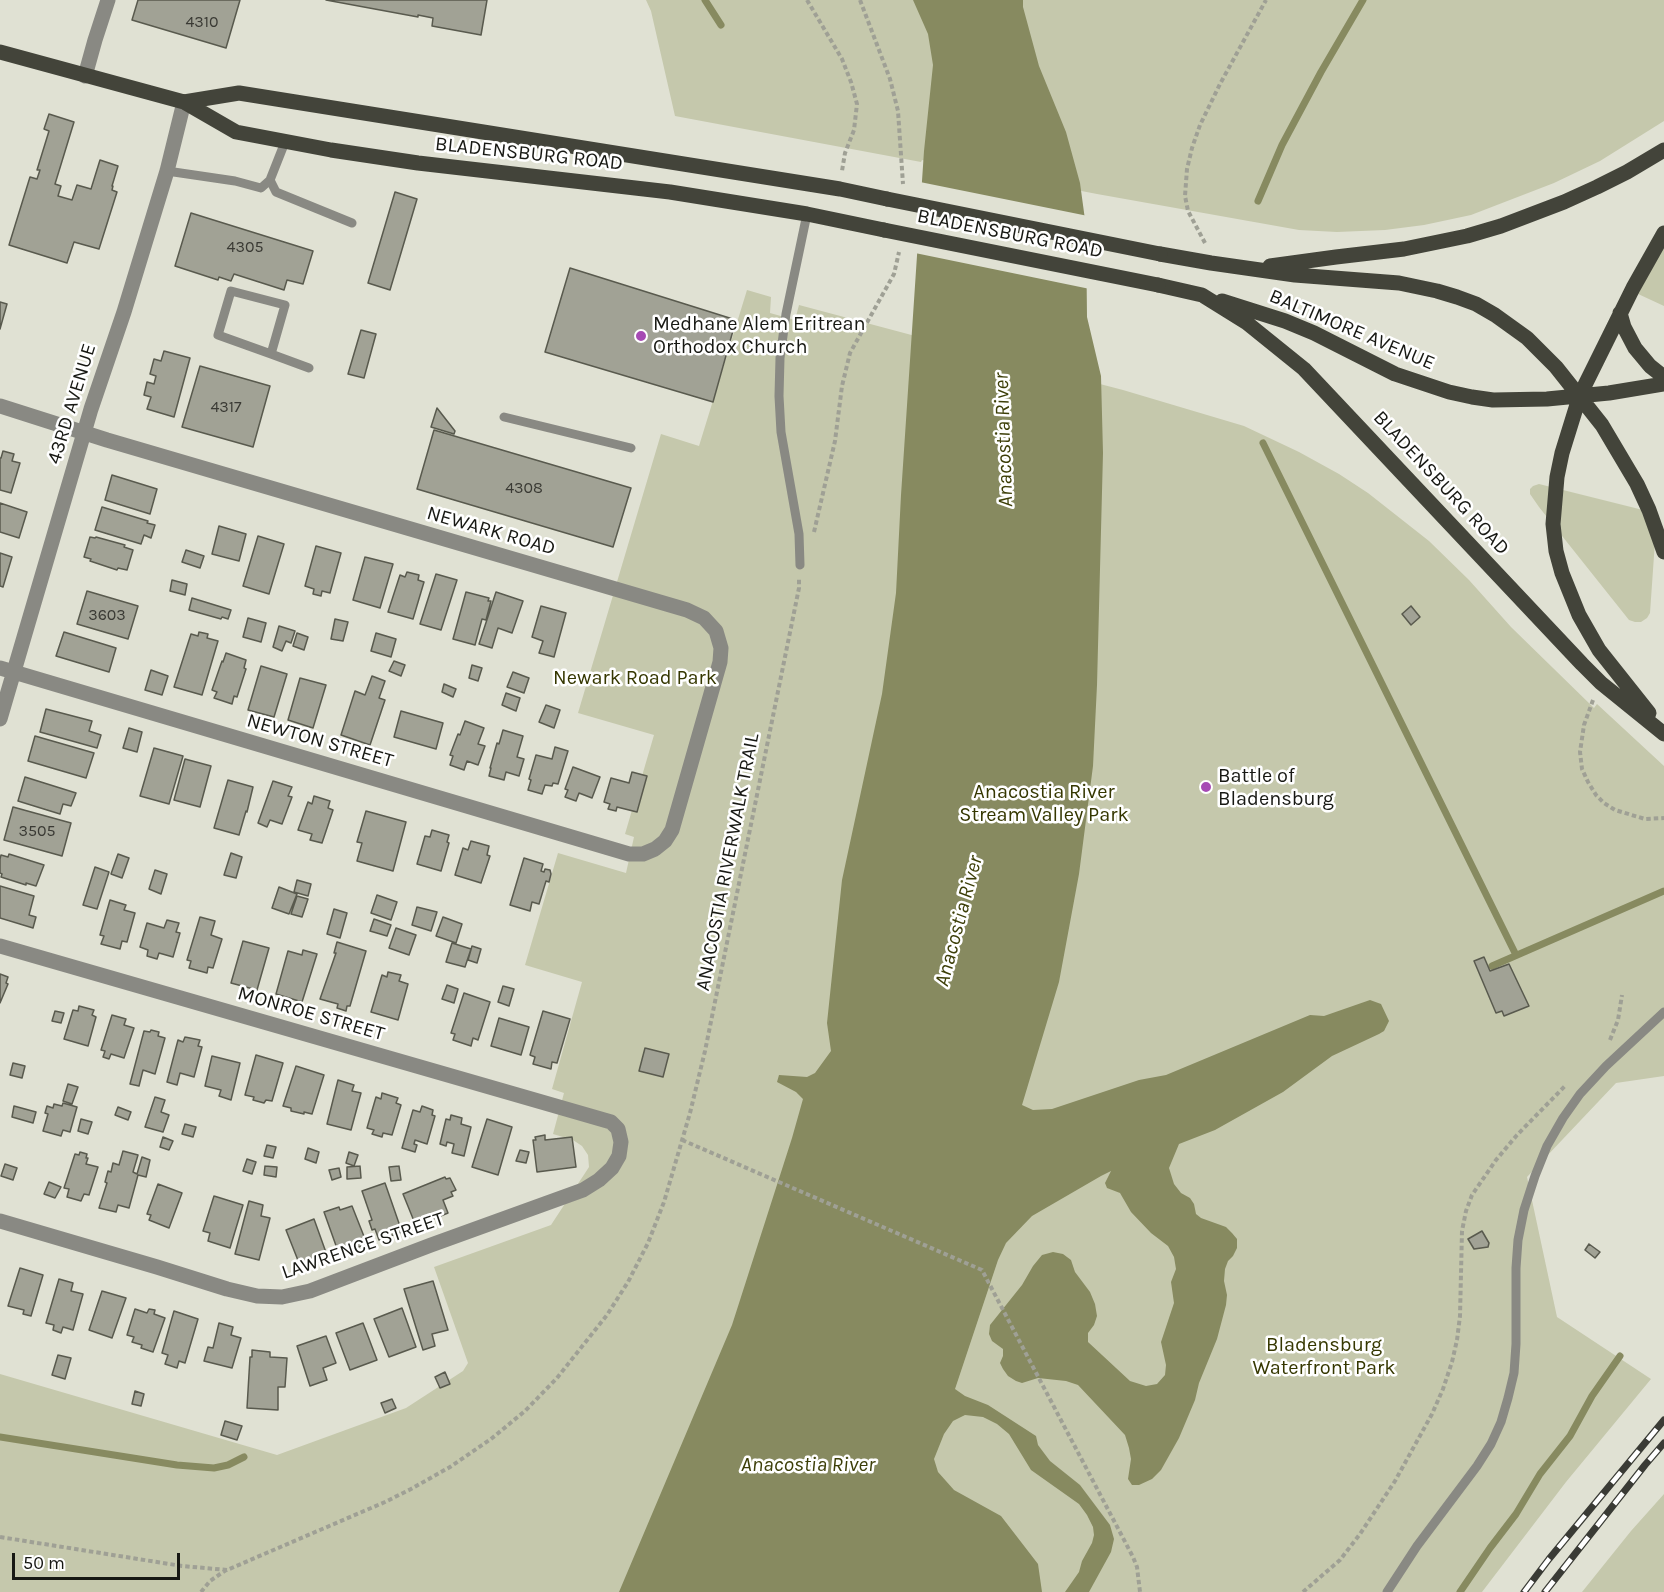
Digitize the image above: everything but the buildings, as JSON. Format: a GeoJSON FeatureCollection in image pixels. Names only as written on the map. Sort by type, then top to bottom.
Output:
{"type":"FeatureCollection","features":[{"type":"Feature","properties":{"kind":"main road","name":"BLADENSBURG ROAD"},"geometry":{"type":"LineString","coordinates":[[0,52],[184,102],[236,132],[418,163],[670,192],[807,214],[1202,295],[1247,323],[1304,369],[1582,664],[1601,683],[1664,732]]}},
{"type":"Feature","properties":{"kind":"main road","name":"BLADENSBURG ROAD"},"geometry":{"type":"LineString","coordinates":[[184,102],[239,93],[840,189],[1211,263],[1295,274],[1399,283],[1437,291],[1476,304],[1496,315],[1527,338],[1556,367],[1580,395],[1614,443],[1649,510],[1664,552]]}},
{"type":"Feature","properties":{"kind":"main road","name":"BALTIMORE AVENUE"},"geometry":{"type":"LineString","coordinates":[[1252,269],[1404,249],[1501,226],[1597,187],[1664,150]]}},
{"type":"Feature","properties":{"kind":"main road"},"geometry":{"type":"LineString","coordinates":[[1664,233],[1633,288],[1580,395],[1562,453],[1554,500],[1553,524],[1557,551],[1570,596],[1589,634],[1664,732]]}},
{"type":"Feature","properties":{"kind":"main road","name":"BALTIMORE AVENUE"},"geometry":{"type":"LineString","coordinates":[[1202,295],[1285,321],[1395,374],[1449,392],[1493,400],[1547,399],[1610,393],[1664,384]]}},
{"type":"Feature","properties":{"kind":"main road"},"geometry":{"type":"LineString","coordinates":[[1620,314],[1635,348],[1650,366],[1664,377]]}},
{"type":"Feature","properties":{"kind":"street"},"geometry":{"type":"LineString","coordinates":[[85,76],[108,0]]}},
{"type":"Feature","properties":{"kind":"street","name":"43RD AVENUE"},"geometry":{"type":"LineString","coordinates":[[0,719],[7,670],[124,312],[167,171],[184,102]]}},
{"type":"Feature","properties":{"kind":"street","name":"NEWARK ROAD"},"geometry":{"type":"LineString","coordinates":[[0,406],[675,607],[704,618],[716,631],[721,648],[720,662],[672,830],[665,841],[655,849],[643,854],[629,854]]}},
{"type":"Feature","properties":{"kind":"street","name":"NEWTON STREET"},"geometry":{"type":"LineString","coordinates":[[7,670],[629,854]]}},
{"type":"Feature","properties":{"kind":"street","name":"MONROE STREET"},"geometry":{"type":"LineString","coordinates":[[0,946],[610,1122]]}},
{"type":"Feature","properties":{"kind":"street","name":"LAWRENCE STREET"},"geometry":{"type":"LineString","coordinates":[[0,1221],[226,1289],[257,1296],[282,1297],[310,1291],[584,1190],[612,1168],[619,1156],[621,1142],[618,1129],[610,1122]]}},
{"type":"Feature","properties":{"kind":"lane"},"geometry":{"type":"LineString","coordinates":[[167,171],[235,181],[261,188],[270,180],[285,141]]}},
{"type":"Feature","properties":{"kind":"lane"},"geometry":{"type":"LineString","coordinates":[[270,180],[276,192],[352,223]]}},
{"type":"Feature","properties":{"kind":"lane"},"geometry":{"type":"LineString","coordinates":[[800,565],[799,534],[781,432],[779,396],[780,358],[786,314],[807,214]]}},
{"type":"Feature","properties":{"kind":"lane"},"geometry":{"type":"LineString","coordinates":[[271,354],[285,305],[231,291],[218,335],[309,368]]}},
{"type":"Feature","properties":{"kind":"lane"},"geometry":{"type":"LineString","coordinates":[[504,417],[631,448]]}},
{"type":"Feature","properties":{"kind":"lane"},"geometry":{"type":"LineString","coordinates":[[1387,1592],[1417,1546],[1477,1466],[1501,1422],[1514,1373],[1515,1268],[1518,1240],[1524,1210],[1547,1146],[1580,1094],[1606,1066],[1664,1012]]}},
{"type":"Feature","properties":{"kind":"path"},"geometry":{"type":"LineString","coordinates":[[807,0],[842,59],[857,104],[854,130],[845,153],[840,189]]}},
{"type":"Feature","properties":{"kind":"path"},"geometry":{"type":"LineString","coordinates":[[860,0],[890,79],[898,111],[903,186]]}},
{"type":"Feature","properties":{"kind":"path"},"geometry":{"type":"LineString","coordinates":[[1211,263],[1204,240],[1188,211],[1185,196],[1187,169],[1200,125],[1266,0]]}},
{"type":"Feature","properties":{"kind":"path"},"geometry":{"type":"LineString","coordinates":[[800,565],[816,529],[835,441],[842,386],[850,353],[894,274],[900,243]]}},
{"type":"Feature","properties":{"kind":"path","name":"ANACOSTIA RIVERWALK TRAIL"},"geometry":{"type":"LineString","coordinates":[[0,1537],[182,1566],[227,1570],[385,1502],[450,1467],[491,1439],[525,1411],[557,1378],[582,1348],[628,1282],[664,1202],[705,1051],[799,588]]}},
{"type":"Feature","properties":{"kind":"path"},"geometry":{"type":"LineString","coordinates":[[1593,700],[1584,725],[1580,752],[1582,769],[1588,782],[1596,795],[1615,810],[1645,819],[1664,818]]}},
{"type":"Feature","properties":{"kind":"path"},"geometry":{"type":"LineString","coordinates":[[1608,1042],[1618,1020],[1622,995]]}},
{"type":"Feature","properties":{"kind":"path"},"geometry":{"type":"LineString","coordinates":[[1304,1592],[1340,1560],[1360,1534],[1395,1481],[1432,1414],[1443,1389],[1457,1340],[1460,1316],[1462,1231],[1472,1196],[1510,1143],[1571,1078]]}},
{"type":"Feature","properties":{"kind":"path"},"geometry":{"type":"LineString","coordinates":[[682,1140],[982,1270],[1133,1557],[1137,1567],[1140,1592]]}},
{"type":"Feature","properties":{"kind":"path"},"geometry":{"type":"LineString","coordinates":[[201,1592],[210,1581],[227,1570]]}},
{"type":"Feature","properties":{"kind":"green space"},"geometry":{"type":"Polygon","coordinates":[[[646,0],[1664,0],[1664,121],[1600,161],[1554,183],[1471,215],[1385,230],[1337,232],[1299,230],[675,116],[651,11],[646,0]]]}},
{"type":"Feature","properties":{"kind":"green space"},"geometry":{"type":"Polygon","coordinates":[[[1664,246],[1664,306],[1636,293],[1664,246]]]}},
{"type":"Feature","properties":{"kind":"green space","name":"Anacostia River Stream Valley Park"},"geometry":{"type":"Polygon","coordinates":[[[747,290],[771,297],[770,313],[795,320],[799,305],[1123,390],[1244,426],[1299,452],[1368,493],[1429,541],[1469,580],[1511,627],[1594,708],[1597,704],[1664,766],[1664,1076],[1616,1083],[1527,1177],[1557,1317],[1651,1379],[1566,1482],[1482,1592],[0,1592],[0,1374],[277,1455],[406,1408],[463,1371],[468,1363],[434,1267],[551,1225],[589,1167],[588,1155],[582,1146],[573,1140],[553,1134],[564,1093],[552,1089],[582,982],[525,965],[558,853],[626,873],[634,837],[625,834],[654,735],[578,713],[661,434],[699,446],[747,290]]]}},
{"type":"Feature","properties":{"kind":"green space"},"geometry":{"type":"Polygon","coordinates":[[[1539,484],[1643,510],[1656,527],[1650,613],[1647,618],[1641,622],[1629,620],[1530,494],[1530,489],[1539,484]]]}},
{"type":"Feature","properties":{"kind":"green space"},"geometry":{"type":"Polygon","coordinates":[[[1664,1494],[1664,1592],[1582,1592],[1631,1531],[1664,1494]]]}},
{"type":"Feature","properties":{"kind":"water","name":"Anacostia River"},"geometry":{"type":"Polygon","coordinates":[[[913,0],[1023,0],[1039,66],[1066,132],[1080,183],[1086,227],[1087,317],[1101,376],[1103,453],[1093,766],[1079,874],[1059,982],[1022,1105],[1033,1110],[1052,1109],[1139,1080],[1166,1075],[1310,1015],[1324,1016],[1370,1000],[1381,1004],[1389,1021],[1384,1031],[1332,1056],[1283,1092],[1215,1130],[1179,1144],[1169,1168],[1174,1184],[1181,1193],[1190,1198],[1196,1214],[1226,1227],[1232,1233],[1237,1239],[1237,1248],[1225,1269],[1226,1305],[1217,1339],[1199,1383],[1195,1400],[1179,1438],[1161,1470],[1152,1479],[1139,1485],[1132,1485],[1128,1479],[1131,1459],[1125,1435],[1078,1385],[1066,1381],[1038,1378],[1022,1383],[1016,1381],[1003,1369],[1000,1363],[1003,1349],[992,1341],[989,1334],[990,1325],[1022,1285],[1042,1255],[1053,1252],[1063,1254],[1071,1260],[1075,1272],[1090,1292],[1095,1304],[1097,1316],[1088,1333],[1088,1342],[1130,1381],[1146,1386],[1157,1384],[1165,1375],[1166,1365],[1161,1342],[1174,1303],[1171,1282],[1176,1269],[1174,1257],[1168,1246],[1151,1233],[1131,1212],[1120,1193],[1107,1188],[1105,1183],[1111,1171],[1032,1216],[1006,1243],[998,1260],[955,1389],[965,1396],[988,1405],[1036,1436],[1038,1445],[1050,1461],[1080,1485],[1110,1525],[1114,1539],[1111,1552],[1089,1592],[1065,1592],[1079,1572],[1092,1543],[1093,1527],[1087,1515],[1079,1504],[1031,1470],[1009,1434],[997,1424],[983,1417],[965,1415],[953,1421],[944,1434],[934,1459],[938,1472],[954,1490],[1001,1516],[1038,1564],[1042,1592],[619,1592],[732,1325],[792,1138],[803,1099],[796,1092],[777,1082],[779,1075],[807,1077],[815,1073],[831,1051],[827,1023],[842,880],[882,694],[896,593],[924,151],[933,65],[928,34],[913,0]]]}},
{"type":"Feature","properties":{"kind":"pier"},"geometry":{"type":"Polygon","coordinates":[[[920,182],[1088,216],[1090,289],[915,253],[920,182]]]}},
{"type":"Feature","properties":{"kind":"waterway"},"geometry":{"type":"LineString","coordinates":[[705,0],[721,25]]}},
{"type":"Feature","properties":{"kind":"waterway"},"geometry":{"type":"LineString","coordinates":[[1258,201],[1282,145],[1363,0]]}},
{"type":"Feature","properties":{"kind":"waterway"},"geometry":{"type":"LineString","coordinates":[[1263,443],[1516,955]]}},
{"type":"Feature","properties":{"kind":"waterway"},"geometry":{"type":"LineString","coordinates":[[1492,966],[1664,891]]}},
{"type":"Feature","properties":{"kind":"waterway"},"geometry":{"type":"LineString","coordinates":[[1460,1592],[1516,1514],[1540,1474],[1570,1436],[1592,1396],[1620,1356]]}},
{"type":"Feature","properties":{"kind":"waterway"},"geometry":{"type":"LineString","coordinates":[[0,1437],[177,1465],[214,1468],[228,1465],[244,1457]]}},
{"type":"Feature","properties":{"kind":"railway"},"geometry":{"type":"LineString","coordinates":[[1524,1592],[1664,1420]]}},
{"type":"Feature","properties":{"kind":"railway"},"geometry":{"type":"LineString","coordinates":[[1545,1592],[1664,1443]]}},
{"type":"Feature","properties":{"kind":"place","name":"Medhane Alem Eritrean Orthodox Church"},"geometry":{"type":"Point","coordinates":[641,336]}},
{"type":"Feature","properties":{"kind":"place","name":"Battle of Bladensburg"},"geometry":{"type":"Point","coordinates":[1206,787]}},
{"type":"Feature","properties":{"kind":"park label","name":"Newark Road Park"},"geometry":{"type":"Point","coordinates":[635,678]}},
{"type":"Feature","properties":{"kind":"park label","name":"Bladensburg Waterfront Park"},"geometry":{"type":"Point","coordinates":[1324,1356]}}]}
